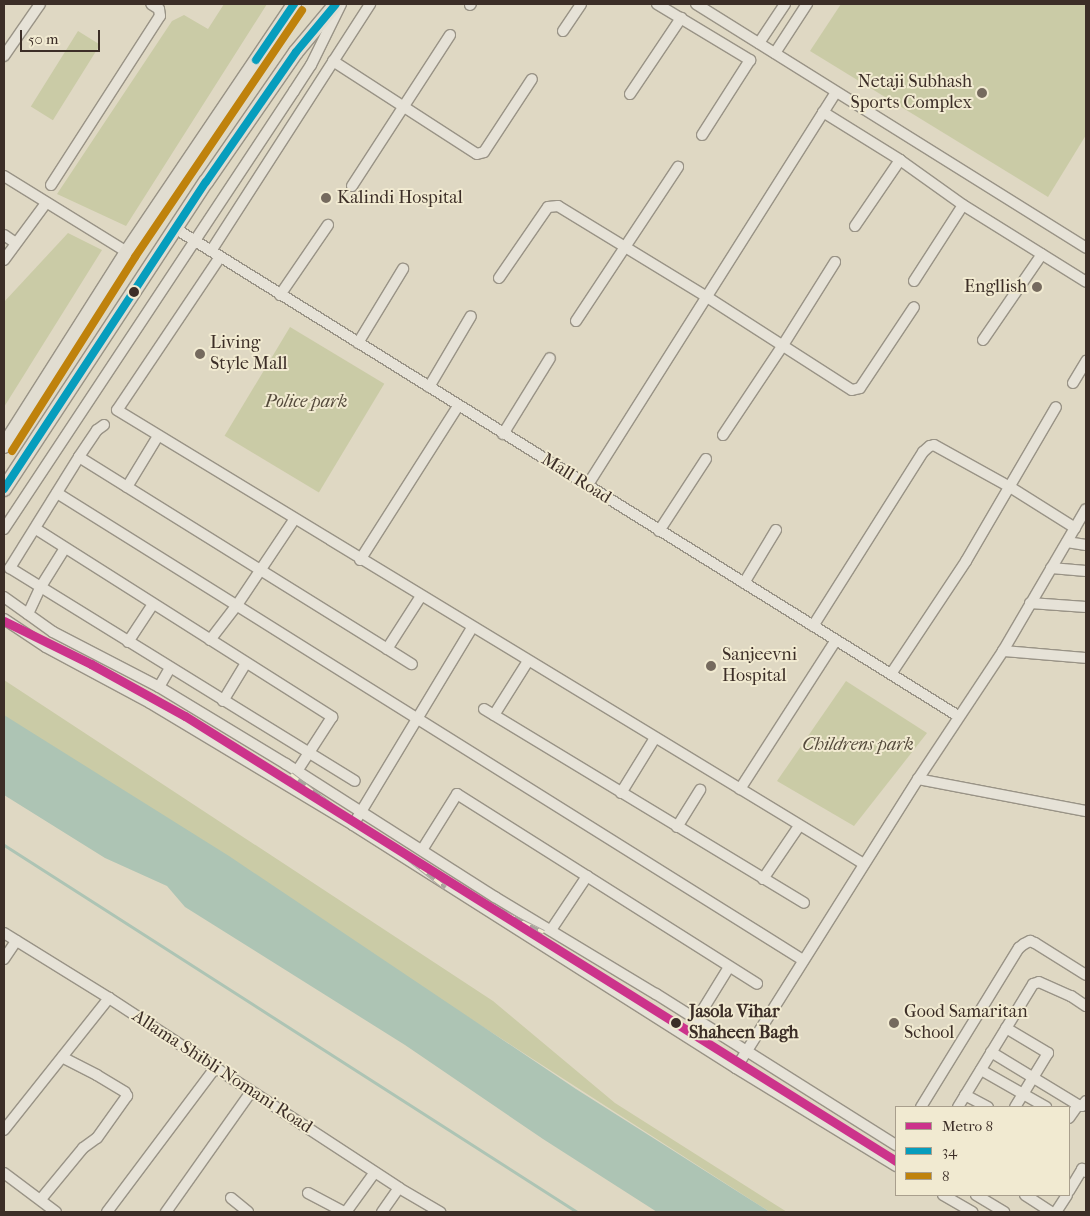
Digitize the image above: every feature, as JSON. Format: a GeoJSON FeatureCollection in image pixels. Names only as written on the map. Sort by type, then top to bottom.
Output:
{"type":"FeatureCollection","features":[{"type":"Feature","properties":{"kind":"main road"},"geometry":{"type":"LineString","coordinates":[[4,446],[128,252],[294,4]]}},
{"type":"Feature","properties":{"kind":"main road"},"geometry":{"type":"LineString","coordinates":[[4,489],[296,52],[336,4]]}},
{"type":"Feature","properties":{"kind":"street"},"geometry":{"type":"LineString","coordinates":[[4,56],[40,4]]}},
{"type":"Feature","properties":{"kind":"street"},"geometry":{"type":"LineString","coordinates":[[51,185],[160,16],[159,9],[151,4]]}},
{"type":"Feature","properties":{"kind":"street"},"geometry":{"type":"LineString","coordinates":[[4,529],[310,65],[341,4]]}},
{"type":"Feature","properties":{"kind":"street"},"geometry":{"type":"LineString","coordinates":[[370,4],[116,410],[294,520],[864,864]]}},
{"type":"Feature","properties":{"kind":"street"},"geometry":{"type":"LineString","coordinates":[[563,31],[581,4]]}},
{"type":"Feature","properties":{"kind":"street"},"geometry":{"type":"LineString","coordinates":[[657,4],[750,60],[702,134]]}},
{"type":"Feature","properties":{"kind":"street"},"geometry":{"type":"LineString","coordinates":[[696,4],[1086,248]]}},
{"type":"Feature","properties":{"kind":"street"},"geometry":{"type":"LineString","coordinates":[[759,43],[785,4]]}},
{"type":"Feature","properties":{"kind":"street"},"geometry":{"type":"LineString","coordinates":[[775,53],[807,4]]}},
{"type":"Feature","properties":{"kind":"street"},"geometry":{"type":"LineString","coordinates":[[630,94],[681,18]]}},
{"type":"Feature","properties":{"kind":"street"},"geometry":{"type":"LineString","coordinates":[[352,186],[450,35]]}},
{"type":"Feature","properties":{"kind":"street"},"geometry":{"type":"LineString","coordinates":[[333,61],[404,105],[474,153],[481,154],[532,79]]}},
{"type":"Feature","properties":{"kind":"street"},"geometry":{"type":"LineString","coordinates":[[587,486],[836,92]]}},
{"type":"Feature","properties":{"kind":"street"},"geometry":{"type":"LineString","coordinates":[[823,112],[900,160],[963,205],[1086,282]]}},
{"type":"Feature","properties":{"kind":"street"},"geometry":{"type":"LineString","coordinates":[[854,226],[900,160]]}},
{"type":"Feature","properties":{"kind":"street"},"geometry":{"type":"LineString","coordinates":[[576,321],[678,167]]}},
{"type":"Feature","properties":{"kind":"street"},"geometry":{"type":"LineString","coordinates":[[4,176],[128,252]]}},
{"type":"Feature","properties":{"kind":"street"},"geometry":{"type":"LineString","coordinates":[[4,260],[46,203]]}},
{"type":"Feature","properties":{"kind":"street"},"geometry":{"type":"LineString","coordinates":[[499,278],[548,206],[553,204],[707,297],[852,390],[857,390],[914,307]]}},
{"type":"Feature","properties":{"kind":"street"},"geometry":{"type":"LineString","coordinates":[[914,281],[963,205]]}},
{"type":"Feature","properties":{"kind":"street"},"geometry":{"type":"LineString","coordinates":[[280,295],[328,225]]}},
{"type":"Feature","properties":{"kind":"street","name":"Mall Road"},"geometry":{"type":"LineString","coordinates":[[176,229],[958,716]]}},
{"type":"Feature","properties":{"kind":"street"},"geometry":{"type":"LineString","coordinates":[[4,236],[16,243]]}},
{"type":"Feature","properties":{"kind":"street"},"geometry":{"type":"LineString","coordinates":[[983,340],[1042,254]]}},
{"type":"Feature","properties":{"kind":"street"},"geometry":{"type":"LineString","coordinates":[[723,435],[835,262]]}},
{"type":"Feature","properties":{"kind":"street"},"geometry":{"type":"LineString","coordinates":[[358,343],[403,269]]}},
{"type":"Feature","properties":{"kind":"street"},"geometry":{"type":"LineString","coordinates":[[429,387],[471,316]]}},
{"type":"Feature","properties":{"kind":"street"},"geometry":{"type":"LineString","coordinates":[[504,434],[550,358]]}},
{"type":"Feature","properties":{"kind":"street"},"geometry":{"type":"LineString","coordinates":[[1073,383],[1086,361]]}},
{"type":"Feature","properties":{"kind":"street"},"geometry":{"type":"LineString","coordinates":[[360,560],[458,406]]}},
{"type":"Feature","properties":{"kind":"street"},"geometry":{"type":"LineString","coordinates":[[891,674],[966,561],[1056,407]]}},
{"type":"Feature","properties":{"kind":"street"},"geometry":{"type":"LineString","coordinates":[[104,425],[97,430],[79,457],[10,568],[355,781]]}},
{"type":"Feature","properties":{"kind":"street"},"geometry":{"type":"LineString","coordinates":[[127,487],[158,436]]}},
{"type":"Feature","properties":{"kind":"street"},"geometry":{"type":"LineString","coordinates":[[813,626],[926,448],[934,445],[1010,487],[1075,528]]}},
{"type":"Feature","properties":{"kind":"street"},"geometry":{"type":"LineString","coordinates":[[79,457],[412,664]]}},
{"type":"Feature","properties":{"kind":"street"},"geometry":{"type":"LineString","coordinates":[[659,531],[706,459]]}},
{"type":"Feature","properties":{"kind":"street"},"geometry":{"type":"LineString","coordinates":[[57,493],[803,960]]}},
{"type":"Feature","properties":{"kind":"street"},"geometry":{"type":"LineString","coordinates":[[736,1068],[958,716],[1003,651],[1086,509]]}},
{"type":"Feature","properties":{"kind":"street"},"geometry":{"type":"LineString","coordinates":[[210,640],[237,605],[294,520]]}},
{"type":"Feature","properties":{"kind":"street"},"geometry":{"type":"LineString","coordinates":[[36,529],[332,717],[297,770]]}},
{"type":"Feature","properties":{"kind":"street"},"geometry":{"type":"LineString","coordinates":[[744,583],[776,530]]}},
{"type":"Feature","properties":{"kind":"street"},"geometry":{"type":"LineString","coordinates":[[1067,542],[1086,545]]}},
{"type":"Feature","properties":{"kind":"street"},"geometry":{"type":"LineString","coordinates":[[28,614],[40,588],[66,548]]}},
{"type":"Feature","properties":{"kind":"street"},"geometry":{"type":"LineString","coordinates":[[1051,568],[1086,571]]}},
{"type":"Feature","properties":{"kind":"street"},"geometry":{"type":"LineString","coordinates":[[387,649],[421,596]]}},
{"type":"Feature","properties":{"kind":"street"},"geometry":{"type":"LineString","coordinates":[[4,597],[53,632],[159,687],[297,770],[422,850],[747,1050],[895,1146]]}},
{"type":"Feature","properties":{"kind":"street"},"geometry":{"type":"LineString","coordinates":[[1030,603],[1086,607]]}},
{"type":"Feature","properties":{"kind":"street"},"geometry":{"type":"LineString","coordinates":[[128,642],[153,604]]}},
{"type":"Feature","properties":{"kind":"street"},"geometry":{"type":"LineString","coordinates":[[4,619],[46,647],[150,703],[353,825],[736,1068],[893,1164]]}},
{"type":"Feature","properties":{"kind":"street"},"geometry":{"type":"LineString","coordinates":[[353,825],[472,628]]}},
{"type":"Feature","properties":{"kind":"street"},"geometry":{"type":"LineString","coordinates":[[740,789],[836,640]]}},
{"type":"Feature","properties":{"kind":"street"},"geometry":{"type":"LineString","coordinates":[[1003,651],[1086,658]]}},
{"type":"Feature","properties":{"kind":"street"},"geometry":{"type":"LineString","coordinates":[[494,715],[528,661]]}},
{"type":"Feature","properties":{"kind":"street"},"geometry":{"type":"LineString","coordinates":[[223,701],[246,663]]}},
{"type":"Feature","properties":{"kind":"street"},"geometry":{"type":"LineString","coordinates":[[159,687],[170,668]]}},
{"type":"Feature","properties":{"kind":"street"},"geometry":{"type":"LineString","coordinates":[[484,708],[804,903]]}},
{"type":"Feature","properties":{"kind":"street"},"geometry":{"type":"LineString","coordinates":[[622,792],[655,738]]}},
{"type":"Feature","properties":{"kind":"street"},"geometry":{"type":"LineString","coordinates":[[918,779],[1086,811]]}},
{"type":"Feature","properties":{"kind":"street"},"geometry":{"type":"LineString","coordinates":[[677,826],[700,790]]}},
{"type":"Feature","properties":{"kind":"street"},"geometry":{"type":"LineString","coordinates":[[422,850],[457,794],[757,984]]}},
{"type":"Feature","properties":{"kind":"street"},"geometry":{"type":"LineString","coordinates":[[763,879],[799,826]]}},
{"type":"Feature","properties":{"kind":"street"},"geometry":{"type":"LineString","coordinates":[[552,930],[587,876]]}},
{"type":"Feature","properties":{"kind":"street","name":"Allama Shibli Nomani Road"},"geometry":{"type":"LineString","coordinates":[[4,934],[109,998],[399,1188],[440,1212]]}},
{"type":"Feature","properties":{"kind":"street"},"geometry":{"type":"LineString","coordinates":[[560,957],[569,940]]}},
{"type":"Feature","properties":{"kind":"street"},"geometry":{"type":"LineString","coordinates":[[4,958],[16,941]]}},
{"type":"Feature","properties":{"kind":"street"},"geometry":{"type":"LineString","coordinates":[[923,1106],[1024,944],[1035,943],[1086,975]]}},
{"type":"Feature","properties":{"kind":"street"},"geometry":{"type":"LineString","coordinates":[[697,1019],[729,967]]}},
{"type":"Feature","properties":{"kind":"street"},"geometry":{"type":"LineString","coordinates":[[959,1106],[982,1070],[1029,988],[1039,982],[1071,996],[1086,1006]]}},
{"type":"Feature","properties":{"kind":"street"},"geometry":{"type":"LineString","coordinates":[[646,1010],[656,994]]}},
{"type":"Feature","properties":{"kind":"street"},"geometry":{"type":"LineString","coordinates":[[5,1127],[109,998]]}},
{"type":"Feature","properties":{"kind":"street"},"geometry":{"type":"LineString","coordinates":[[1006,1028],[1048,1053],[1034,1079],[1016,1106]]}},
{"type":"Feature","properties":{"kind":"street"},"geometry":{"type":"LineString","coordinates":[[992,1052],[1034,1079],[1082,1103],[1070,1119]]}},
{"type":"Feature","properties":{"kind":"street"},"geometry":{"type":"LineString","coordinates":[[41,1200],[83,1148],[98,1138],[127,1096],[125,1092],[97,1075],[62,1057]]}},
{"type":"Feature","properties":{"kind":"street"},"geometry":{"type":"LineString","coordinates":[[107,1212],[215,1068]]}},
{"type":"Feature","properties":{"kind":"street"},"geometry":{"type":"LineString","coordinates":[[982,1070],[1044,1106]]}},
{"type":"Feature","properties":{"kind":"street"},"geometry":{"type":"LineString","coordinates":[[166,1212],[251,1092]]}},
{"type":"Feature","properties":{"kind":"street"},"geometry":{"type":"LineString","coordinates":[[966,1096],[986,1106]]}},
{"type":"Feature","properties":{"kind":"street"},"geometry":{"type":"LineString","coordinates":[[1070,1189],[1082,1170],[1086,1172]]}},
{"type":"Feature","properties":{"kind":"street"},"geometry":{"type":"LineString","coordinates":[[308,1193],[345,1212],[375,1172]]}},
{"type":"Feature","properties":{"kind":"street"},"geometry":{"type":"LineString","coordinates":[[4,1173],[56,1212]]}},
{"type":"Feature","properties":{"kind":"street"},"geometry":{"type":"LineString","coordinates":[[382,1212],[399,1188]]}},
{"type":"Feature","properties":{"kind":"street"},"geometry":{"type":"LineString","coordinates":[[945,1196],[972,1212]]}},
{"type":"Feature","properties":{"kind":"street"},"geometry":{"type":"LineString","coordinates":[[978,1196],[1004,1212]]}},
{"type":"Feature","properties":{"kind":"street"},"geometry":{"type":"LineString","coordinates":[[1027,1196],[1051,1212]]}},
{"type":"Feature","properties":{"kind":"street"},"geometry":{"type":"LineString","coordinates":[[1056,1212],[1066,1196]]}},
{"type":"Feature","properties":{"kind":"street"},"geometry":{"type":"LineString","coordinates":[[231,1198],[248,1212]]}},
{"type":"Feature","properties":{"kind":"green space"},"geometry":{"type":"Polygon","coordinates":[[[224,4],[267,4],[126,226],[57,194],[172,21],[184,15],[208,29],[224,4]]]}},
{"type":"Feature","properties":{"kind":"green space","name":"Netaji Subhash Sports Complex"},"geometry":{"type":"Polygon","coordinates":[[[841,4],[1086,4],[1086,135],[1048,197],[810,51],[841,4]]]}},
{"type":"Feature","properties":{"kind":"green space"},"geometry":{"type":"Polygon","coordinates":[[[78,31],[100,45],[53,120],[31,106],[78,31]]]}},
{"type":"Feature","properties":{"kind":"green space"},"geometry":{"type":"Polygon","coordinates":[[[68,233],[102,250],[4,407],[4,302],[68,233]]]}},
{"type":"Feature","properties":{"kind":"green space","name":"Police park"},"geometry":{"type":"Polygon","coordinates":[[[290,327],[384,384],[319,493],[225,436],[290,327]]]}},
{"type":"Feature","properties":{"kind":"green space"},"geometry":{"type":"Polygon","coordinates":[[[4,680],[493,1001],[615,1103],[787,1212],[770,1212],[4,718],[4,680]]]}},
{"type":"Feature","properties":{"kind":"green space","name":"Childrens park"},"geometry":{"type":"Polygon","coordinates":[[[846,681],[927,733],[854,826],[777,781],[846,681]]]}},
{"type":"Feature","properties":{"kind":"shaded area"},"geometry":{"type":"Polygon","coordinates":[[[4,715],[229,856],[576,1089],[770,1212],[657,1212],[543,1139],[405,1045],[185,907],[167,886],[105,858],[4,795],[4,715]]]}},
{"type":"Feature","properties":{"kind":"waterway"},"geometry":{"type":"LineString","coordinates":[[4,845],[577,1212]]}},
{"type":"Feature","properties":{"kind":"railway"},"geometry":{"type":"LineString","coordinates":[[291,774],[334,807]]}},
{"type":"Feature","properties":{"kind":"railway"},"geometry":{"type":"LineString","coordinates":[[392,845],[445,887]]}},
{"type":"Feature","properties":{"kind":"railway"},"geometry":{"type":"LineString","coordinates":[[490,905],[544,932]]}},
{"type":"Feature","properties":{"kind":"metro line","name":"8"},"geometry":{"type":"LineString","coordinates":[[4,621],[91,664],[185,716],[895,1160]]}},
{"type":"Feature","properties":{"kind":"transit line","name":"34"},"geometry":{"type":"LineString","coordinates":[[256,60],[294,4]]}},
{"type":"Feature","properties":{"kind":"transit line","name":"34"},"geometry":{"type":"LineString","coordinates":[[4,489],[206,182],[296,52],[336,4]]}},
{"type":"Feature","properties":{"kind":"transit line","name":"8"},"geometry":{"type":"LineString","coordinates":[[12,451],[135,257],[302,10]]}},
{"type":"Feature","properties":{"kind":"place","name":"Netaji Subhash Sports Complex"},"geometry":{"type":"Point","coordinates":[982,93]}},
{"type":"Feature","properties":{"kind":"place","name":"Kalindi Hospital"},"geometry":{"type":"Point","coordinates":[326,198]}},
{"type":"Feature","properties":{"kind":"place","name":"Engllish"},"geometry":{"type":"Point","coordinates":[1037,287]}},
{"type":"Feature","properties":{"kind":"place","name":"Living Style Mall"},"geometry":{"type":"Point","coordinates":[200,354]}},
{"type":"Feature","properties":{"kind":"place","name":"Sanjeevni Hospital"},"geometry":{"type":"Point","coordinates":[711,666]}},
{"type":"Feature","properties":{"kind":"place","name":"Jasola Vihar Shaheen Bagh"},"geometry":{"type":"Point","coordinates":[676,1023]}},
{"type":"Feature","properties":{"kind":"place","name":"Good Samaritan School"},"geometry":{"type":"Point","coordinates":[894,1023]}}]}
